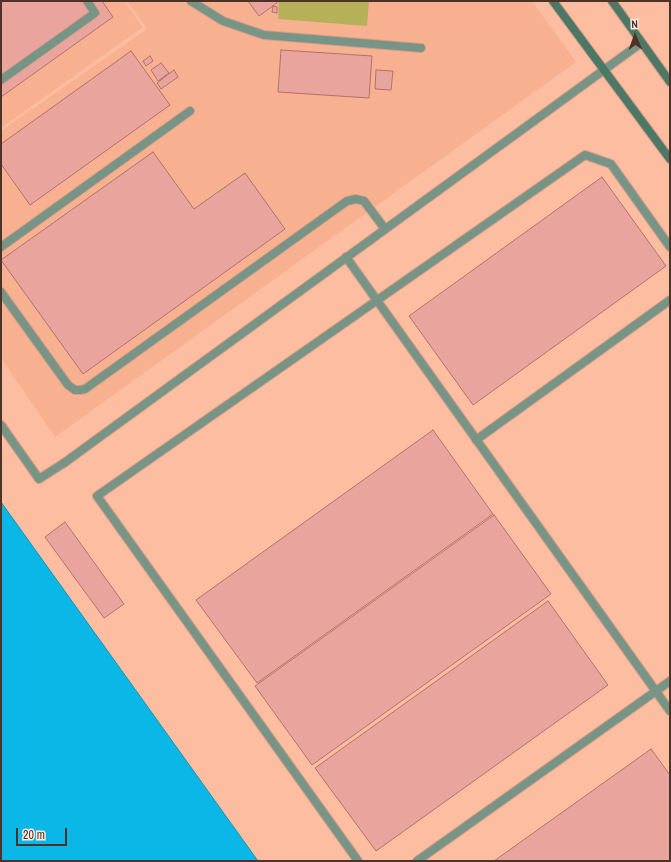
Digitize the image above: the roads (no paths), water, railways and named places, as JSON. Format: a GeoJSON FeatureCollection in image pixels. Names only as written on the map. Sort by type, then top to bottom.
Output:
{"type":"FeatureCollection","features":[{"type":"Feature","properties":{"kind":"main road"},"geometry":{"type":"LineString","coordinates":[[553,1],[670,159]]}},
{"type":"Feature","properties":{"kind":"main road"},"geometry":{"type":"LineString","coordinates":[[612,1],[670,82]]}},
{"type":"Feature","properties":{"kind":"street"},"geometry":{"type":"LineString","coordinates":[[1,80],[95,13],[87,1]]}},
{"type":"Feature","properties":{"kind":"street"},"geometry":{"type":"LineString","coordinates":[[191,1],[224,21],[264,34],[421,48]]}},
{"type":"Feature","properties":{"kind":"street"},"geometry":{"type":"LineString","coordinates":[[1,425],[40,479],[642,43]]}},
{"type":"Feature","properties":{"kind":"street"},"geometry":{"type":"LineString","coordinates":[[1,247],[190,111]]}},
{"type":"Feature","properties":{"kind":"street"},"geometry":{"type":"LineString","coordinates":[[358,861],[97,496],[585,156],[610,164],[670,247]]}},
{"type":"Feature","properties":{"kind":"street"},"geometry":{"type":"LineString","coordinates":[[1,292],[68,385],[75,390],[80,390],[85,389],[347,202],[356,199],[364,201],[385,229]]}},
{"type":"Feature","properties":{"kind":"street"},"geometry":{"type":"LineString","coordinates":[[346,257],[670,710]]}},
{"type":"Feature","properties":{"kind":"street"},"geometry":{"type":"LineString","coordinates":[[476,440],[670,300]]}},
{"type":"Feature","properties":{"kind":"street"},"geometry":{"type":"LineString","coordinates":[[417,861],[670,681]]}},
{"type":"Feature","properties":{"kind":"water"},"geometry":{"type":"Polygon","coordinates":[[[1,502],[16,523],[258,861],[1,861],[1,502]]]}}]}
